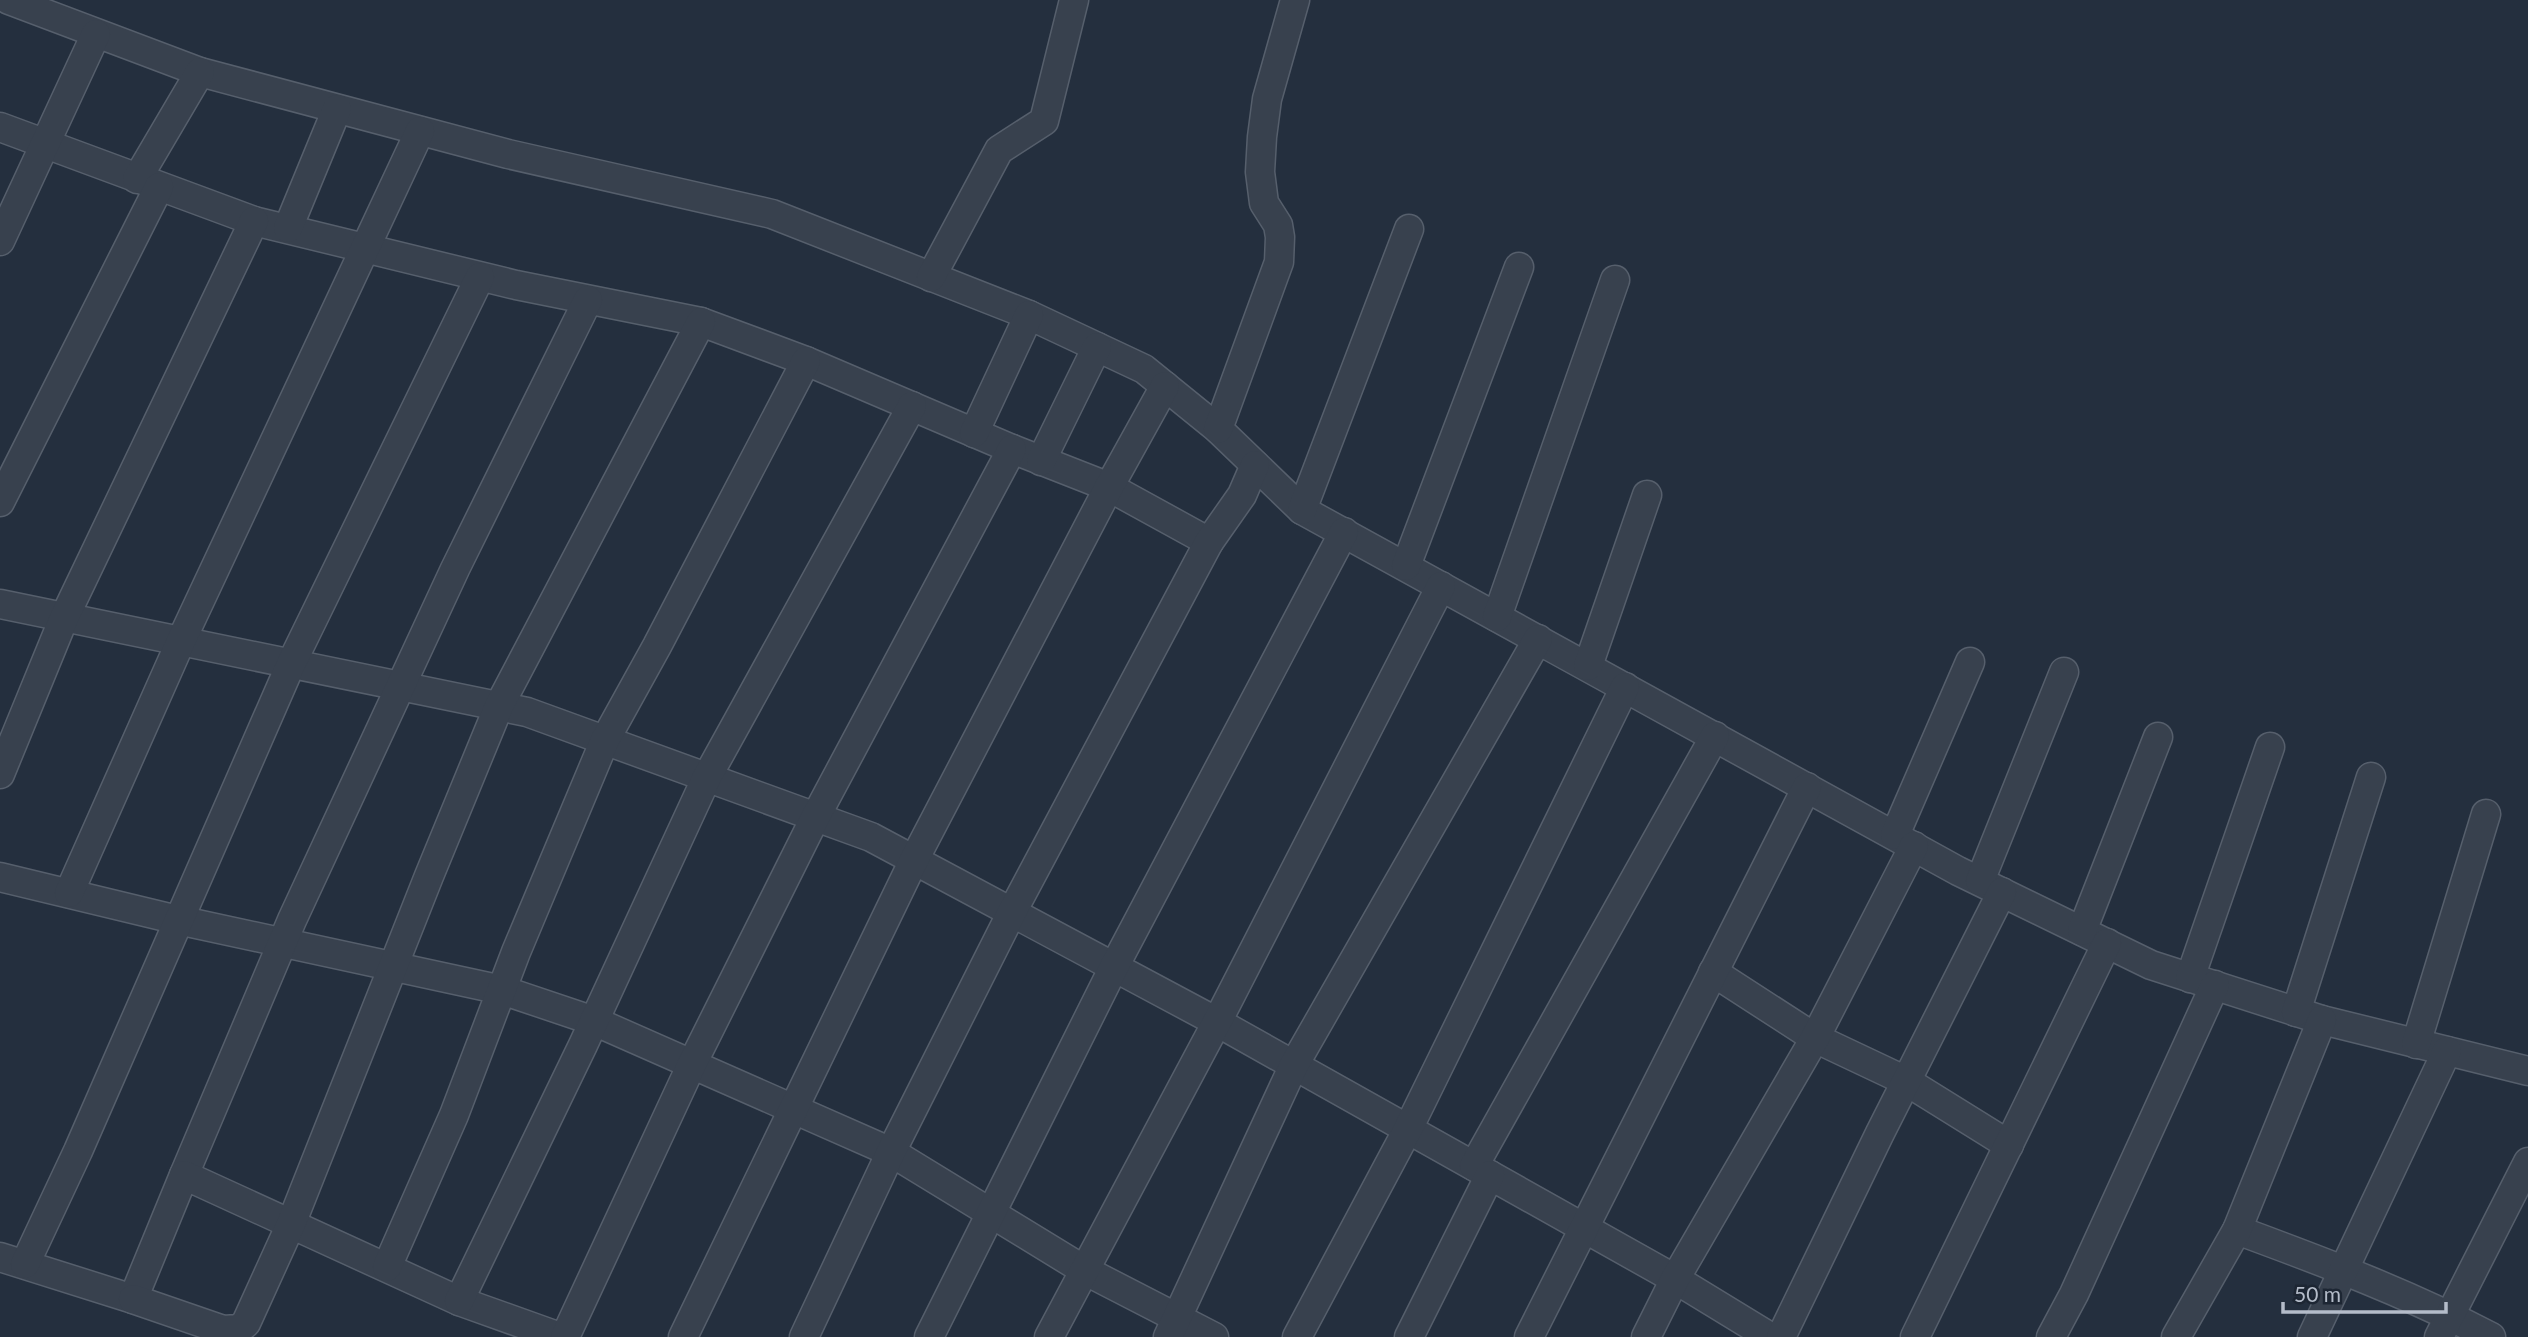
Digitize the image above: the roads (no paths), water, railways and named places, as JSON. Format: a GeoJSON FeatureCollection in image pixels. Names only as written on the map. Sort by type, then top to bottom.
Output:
{"type":"FeatureCollection","features":[{"type":"Feature","properties":{"kind":"street"},"geometry":{"type":"LineString","coordinates":[[9,0],[200,72],[508,154],[772,214],[1029,315],[1144,369],[1217,429],[1303,510],[1904,841],[1991,886],[2151,965],[2309,1016],[2528,1072]]}},
{"type":"Feature","properties":{"kind":"street"},"geometry":{"type":"LineString","coordinates":[[931,277],[999,150],[1044,121],[1074,0]]}},
{"type":"Feature","properties":{"kind":"street"},"geometry":{"type":"LineString","coordinates":[[1217,429],[1279,262],[1278,225],[1264,203],[1260,172],[1262,136],[1267,99],[1295,0]]}},
{"type":"Feature","properties":{"kind":"street"},"geometry":{"type":"LineString","coordinates":[[0,241],[96,34]]}},
{"type":"Feature","properties":{"kind":"street"},"geometry":{"type":"LineString","coordinates":[[0,502],[200,72]]}},
{"type":"Feature","properties":{"kind":"street"},"geometry":{"type":"LineString","coordinates":[[288,228],[337,109]]}},
{"type":"Feature","properties":{"kind":"street"},"geometry":{"type":"LineString","coordinates":[[0,127],[254,221],[480,277],[701,323],[806,361],[1012,449],[1109,487],[1209,542]]}},
{"type":"Feature","properties":{"kind":"street"},"geometry":{"type":"LineString","coordinates":[[69,893],[181,641],[420,131]]}},
{"type":"Feature","properties":{"kind":"street"},"geometry":{"type":"LineString","coordinates":[[0,774],[64,618],[254,221]]}},
{"type":"Feature","properties":{"kind":"street"},"geometry":{"type":"LineString","coordinates":[[1303,510],[1409,229]]}},
{"type":"Feature","properties":{"kind":"street"},"geometry":{"type":"LineString","coordinates":[[1406,566],[1519,267]]}},
{"type":"Feature","properties":{"kind":"street"},"geometry":{"type":"LineString","coordinates":[[480,277],[291,664],[78,1151],[13,1260],[215,1328],[232,1331],[246,1323],[291,1224],[499,706],[701,323]]}},
{"type":"Feature","properties":{"kind":"street"},"geometry":{"type":"LineString","coordinates":[[1497,617],[1615,280]]}},
{"type":"Feature","properties":{"kind":"street"},"geometry":{"type":"LineString","coordinates":[[133,1299],[284,942],[455,569],[588,300]]}},
{"type":"Feature","properties":{"kind":"street"},"geometry":{"type":"LineString","coordinates":[[974,433],[1029,315]]}},
{"type":"Feature","properties":{"kind":"street"},"geometry":{"type":"LineString","coordinates":[[1041,461],[1097,347]]}},
{"type":"Feature","properties":{"kind":"street"},"geometry":{"type":"LineString","coordinates":[[387,1267],[454,1115],[502,990],[605,740],[806,361]]}},
{"type":"Feature","properties":{"kind":"street"},"geometry":{"type":"LineString","coordinates":[[683,1337],[914,860],[1109,487],[1165,386]]}},
{"type":"Feature","properties":{"kind":"street"},"geometry":{"type":"LineString","coordinates":[[459,1301],[708,777],[912,406]]}},
{"type":"Feature","properties":{"kind":"street"},"geometry":{"type":"LineString","coordinates":[[565,1337],[692,1064],[816,816],[1012,449]]}},
{"type":"Feature","properties":{"kind":"street"},"geometry":{"type":"LineString","coordinates":[[804,1337],[891,1152],[1012,912],[1209,542],[1242,495],[1255,465]]}},
{"type":"Feature","properties":{"kind":"street"},"geometry":{"type":"LineString","coordinates":[[1588,666],[1647,495]]}},
{"type":"Feature","properties":{"kind":"street"},"geometry":{"type":"LineString","coordinates":[[929,1337],[1114,967],[1344,532]]}},
{"type":"Feature","properties":{"kind":"street"},"geometry":{"type":"LineString","coordinates":[[1049,1337],[1217,1022],[1441,586]]}},
{"type":"Feature","properties":{"kind":"street"},"geometry":{"type":"LineString","coordinates":[[0,604],[527,712],[871,836],[1217,1022],[1675,1279],[1770,1337]]}},
{"type":"Feature","properties":{"kind":"street"},"geometry":{"type":"LineString","coordinates":[[1173,1328],[1294,1065],[1538,639]]}},
{"type":"Feature","properties":{"kind":"street"},"geometry":{"type":"LineString","coordinates":[[1646,1337],[1675,1279],[1815,1038],[1904,841],[1970,663]]}},
{"type":"Feature","properties":{"kind":"street"},"geometry":{"type":"LineString","coordinates":[[1781,1337],[1906,1082],[1991,886],[2064,672]]}},
{"type":"Feature","properties":{"kind":"street"},"geometry":{"type":"LineString","coordinates":[[1297,1337],[1408,1129],[1625,687]]}},
{"type":"Feature","properties":{"kind":"street"},"geometry":{"type":"LineString","coordinates":[[1409,1337],[1482,1171],[1715,736]]}},
{"type":"Feature","properties":{"kind":"street"},"geometry":{"type":"LineString","coordinates":[[1915,1337],[2010,1145],[2095,937],[2158,737]]}},
{"type":"Feature","properties":{"kind":"street"},"geometry":{"type":"LineString","coordinates":[[2051,1337],[2074,1294],[2203,982],[2270,747]]}},
{"type":"Feature","properties":{"kind":"street"},"geometry":{"type":"LineString","coordinates":[[2176,1337],[2237,1230],[2309,1016],[2371,777]]}},
{"type":"Feature","properties":{"kind":"street"},"geometry":{"type":"LineString","coordinates":[[1529,1337],[1807,787]]}},
{"type":"Feature","properties":{"kind":"street"},"geometry":{"type":"LineString","coordinates":[[2416,1044],[2486,814]]}},
{"type":"Feature","properties":{"kind":"street"},"geometry":{"type":"LineString","coordinates":[[0,877],[178,920],[502,990],[594,1021],[891,1152],[1173,1328],[1214,1337]]}},
{"type":"Feature","properties":{"kind":"street"},"geometry":{"type":"LineString","coordinates":[[1713,972],[1815,1038],[1906,1082],[2010,1145]]}},
{"type":"Feature","properties":{"kind":"street"},"geometry":{"type":"LineString","coordinates":[[2312,1337],[2447,1052]]}},
{"type":"Feature","properties":{"kind":"street"},"geometry":{"type":"LineString","coordinates":[[2444,1326],[2528,1163]]}},
{"type":"Feature","properties":{"kind":"street"},"geometry":{"type":"LineString","coordinates":[[184,1175],[459,1301],[560,1337]]}},
{"type":"Feature","properties":{"kind":"street"},"geometry":{"type":"LineString","coordinates":[[2237,1230],[2344,1269],[2444,1326],[2491,1337]]}}]}
